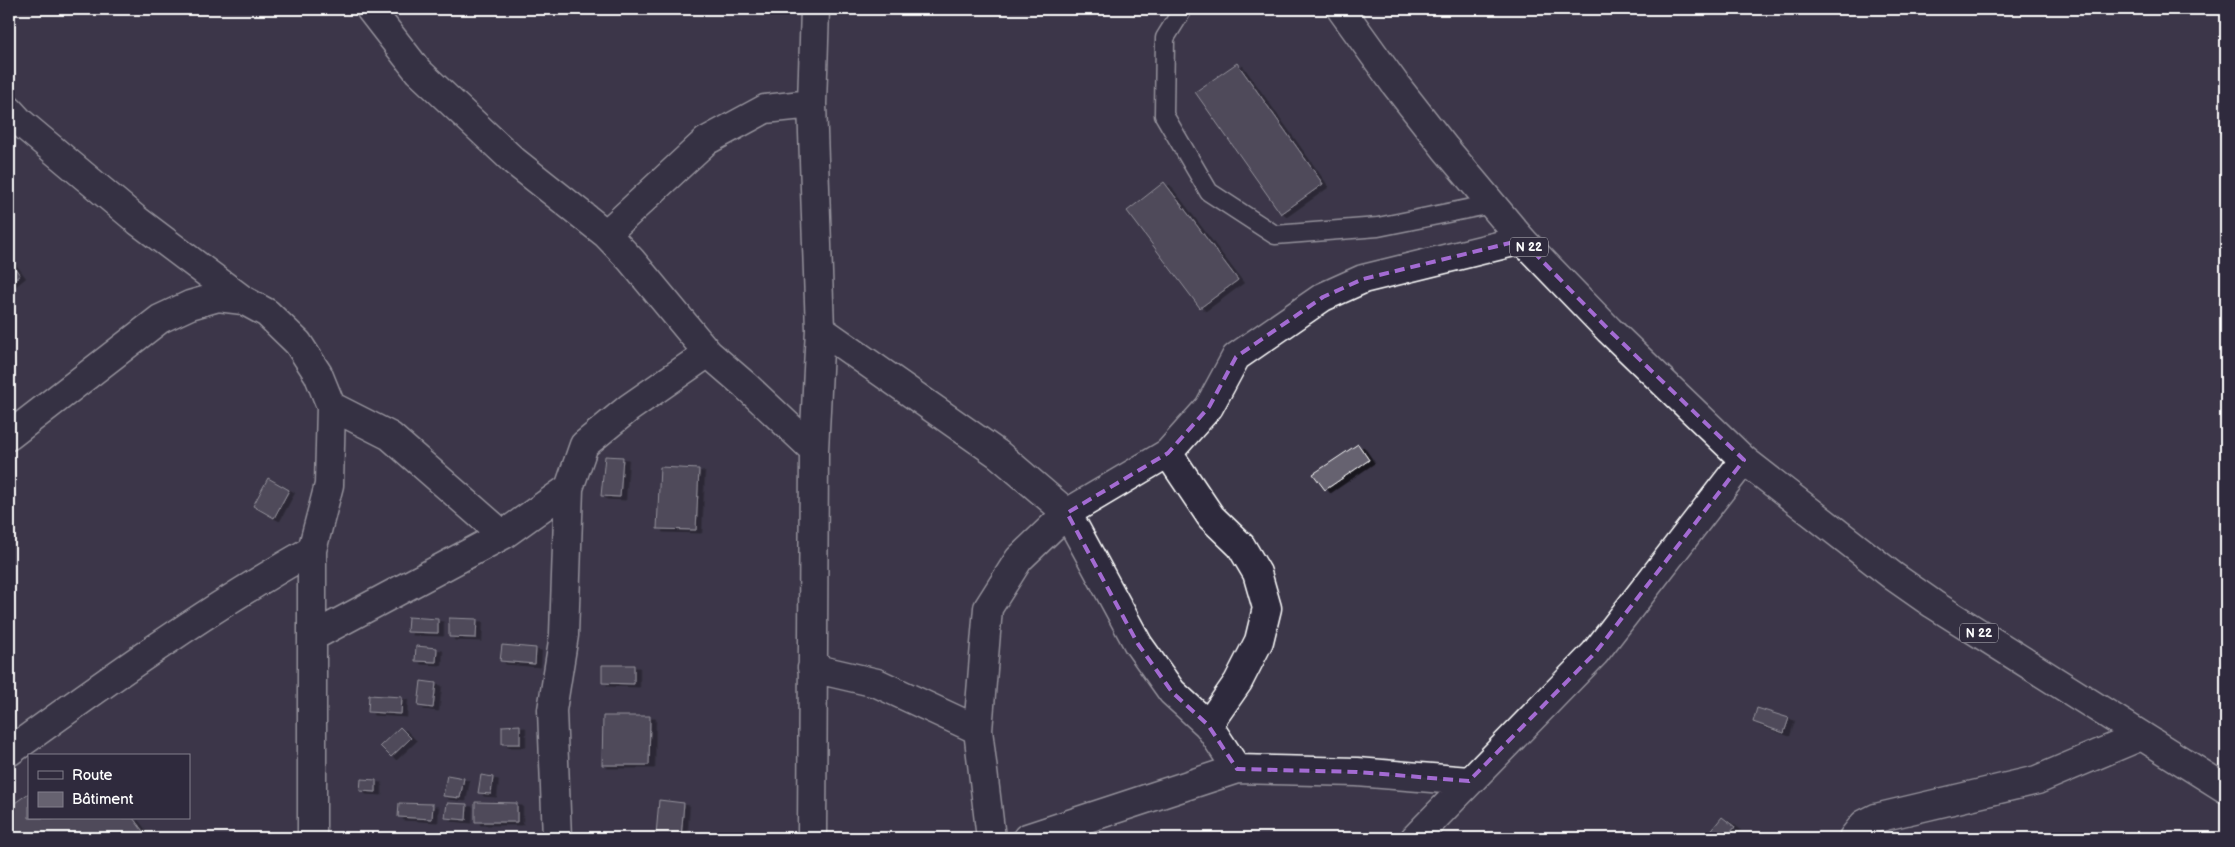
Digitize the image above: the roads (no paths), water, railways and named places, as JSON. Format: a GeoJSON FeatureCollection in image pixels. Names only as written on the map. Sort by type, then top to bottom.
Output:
{"type":"FeatureCollection","features":[{"type":"Feature","properties":{"kind":"street"},"geometry":{"type":"LineString","coordinates":[[370,9],[418,71],[514,161],[606,234],[631,260],[708,353],[745,384],[814,450]]}},
{"type":"Feature","properties":{"kind":"street"},"geometry":{"type":"LineString","coordinates":[[812,838],[814,450],[820,329],[812,104],[815,9]]}},
{"type":"Feature","properties":{"kind":"street","name":"N 22"},"geometry":{"type":"LineString","coordinates":[[1341,9],[1395,84],[1522,240],[1609,330],[1744,460],[1893,576],[1933,604],[2226,789]]}},
{"type":"Feature","properties":{"kind":"street"},"geometry":{"type":"LineString","coordinates":[[606,234],[706,141],[765,109],[812,104]]}},
{"type":"Feature","properties":{"kind":"street"},"geometry":{"type":"LineString","coordinates":[[13,121],[138,222],[243,300],[267,313],[298,343],[318,374],[331,406],[329,484],[312,550],[312,838]]}},
{"type":"Feature","properties":{"kind":"street"},"geometry":{"type":"LineString","coordinates":[[991,838],[978,730],[988,608],[1019,559],[1067,512],[1168,453],[1209,407],[1236,357],[1323,297],[1363,279],[1522,240]]}},
{"type":"Feature","properties":{"kind":"street"},"geometry":{"type":"LineString","coordinates":[[9,436],[160,319],[190,305],[218,297],[243,300]]}},
{"type":"Feature","properties":{"kind":"street"},"geometry":{"type":"LineString","coordinates":[[820,329],[998,454],[1067,512],[1138,644],[1172,692],[1208,725],[1238,769]]}},
{"type":"Feature","properties":{"kind":"street"},"geometry":{"type":"LineString","coordinates":[[557,838],[552,710],[564,635],[569,488],[584,445],[629,408],[708,353]]}},
{"type":"Feature","properties":{"kind":"street"},"geometry":{"type":"LineString","coordinates":[[331,406],[390,436],[503,535]]}},
{"type":"Feature","properties":{"kind":"street"},"geometry":{"type":"LineString","coordinates":[[1168,453],[1211,517],[1241,546],[1257,574],[1267,608],[1259,641],[1238,682],[1208,725]]}},
{"type":"Feature","properties":{"kind":"street"},"geometry":{"type":"LineString","coordinates":[[1415,838],[1468,781],[1595,653],[1744,460]]}},
{"type":"Feature","properties":{"kind":"street"},"geometry":{"type":"LineString","coordinates":[[312,637],[503,535],[569,488]]}},
{"type":"Feature","properties":{"kind":"street"},"geometry":{"type":"LineString","coordinates":[[9,752],[126,667],[245,588],[312,550]]}},
{"type":"Feature","properties":{"kind":"street"},"geometry":{"type":"LineString","coordinates":[[812,668],[877,684],[978,730]]}},
{"type":"Feature","properties":{"kind":"street"},"geometry":{"type":"LineString","coordinates":[[1854,838],[1864,824],[1876,818],[2037,780],[2141,736]]}},
{"type":"Feature","properties":{"kind":"street"},"geometry":{"type":"LineString","coordinates":[[1027,838],[1238,769],[1357,772],[1468,781]]}},
{"type":"Feature","properties":{"kind":"lane"},"geometry":{"type":"LineString","coordinates":[[1183,9],[1165,38],[1164,115],[1209,192],[1276,235],[1378,227],[1492,204]]}}]}
